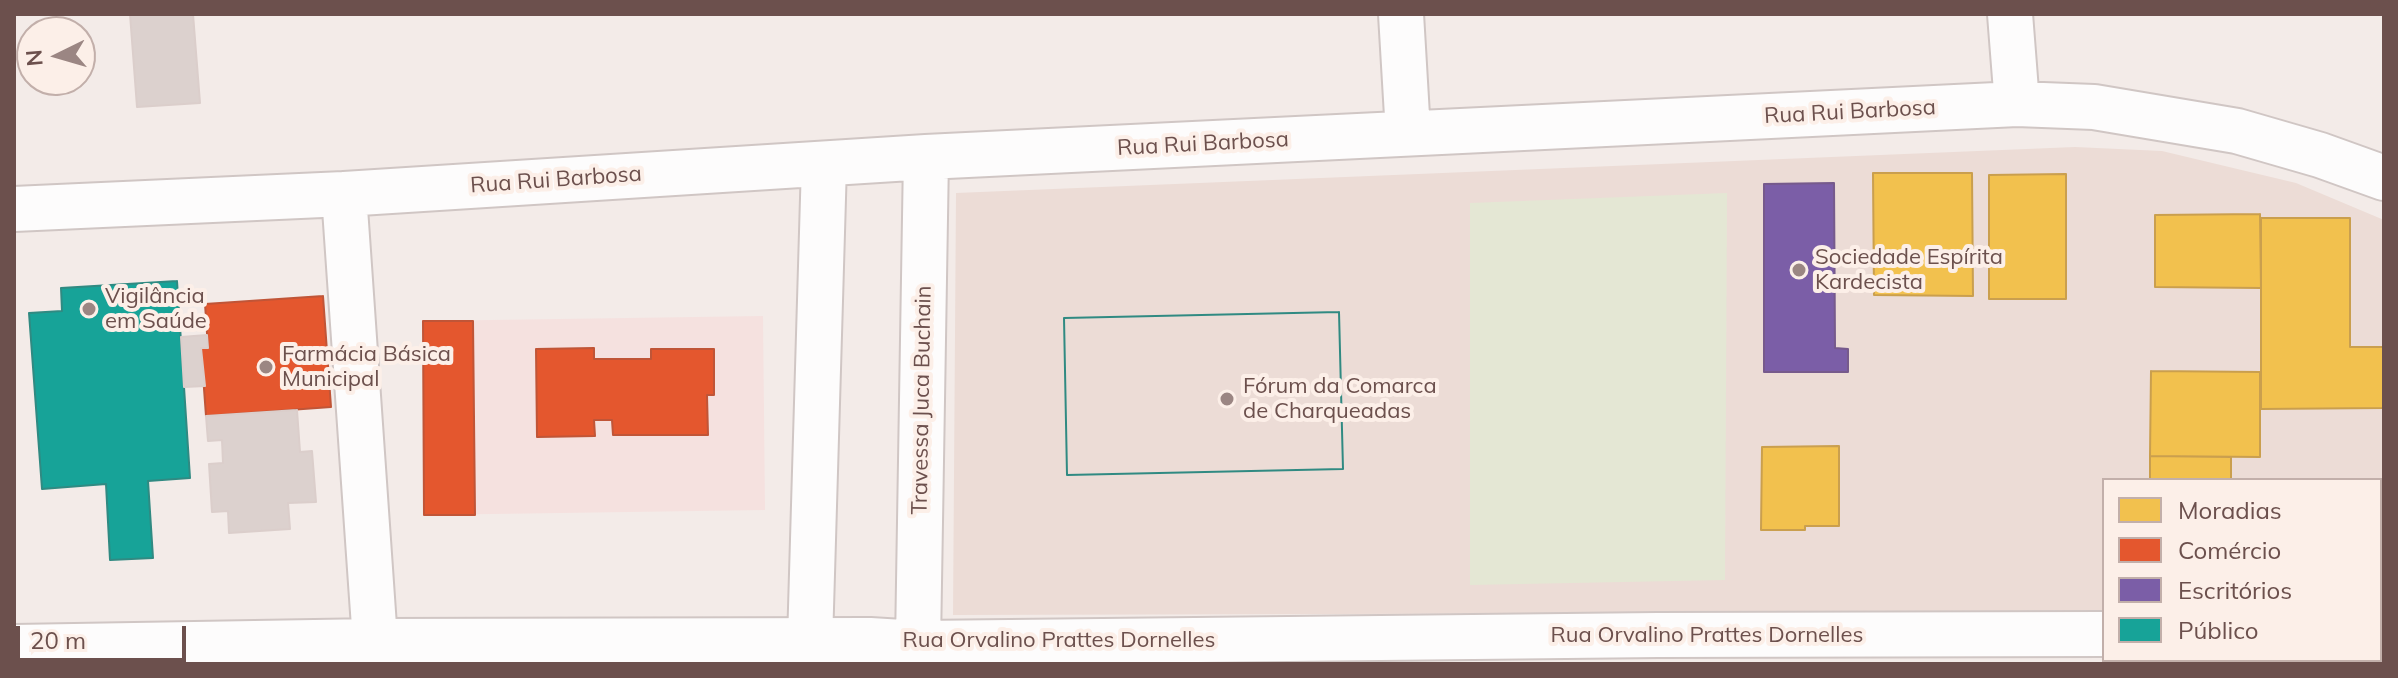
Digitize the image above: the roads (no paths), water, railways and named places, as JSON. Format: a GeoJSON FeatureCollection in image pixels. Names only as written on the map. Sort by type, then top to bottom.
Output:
{"type":"FeatureCollection","features":[{"type":"Feature","properties":{"kind":"street"},"geometry":{"type":"LineString","coordinates":[[1401,14],[1408,133]]}},
{"type":"Feature","properties":{"kind":"street"},"geometry":{"type":"LineString","coordinates":[[2010,14],[2017,104]]}},
{"type":"Feature","properties":{"kind":"street","name":"Rua Rui Barbosa"},"geometry":{"type":"LineString","coordinates":[[14,209],[344,194],[926,157],[2017,104],[2094,107],[2237,131],[2320,155],[2384,178]]}},
{"type":"Feature","properties":{"kind":"street","name":"Travessa Juca Buchain"},"geometry":{"type":"LineString","coordinates":[[918,643],[926,157]]}},
{"type":"Feature","properties":{"kind":"street"},"geometry":{"type":"LineString","coordinates":[[810,642],[824,164]]}},
{"type":"Feature","properties":{"kind":"street"},"geometry":{"type":"LineString","coordinates":[[344,194],[375,641]]}},
{"type":"Feature","properties":{"kind":"street","name":"Rua Orvalino Prattes Dornelles"},"geometry":{"type":"LineString","coordinates":[[14,647],[294,653],[375,641],[810,642],[870,652],[918,643],[2102,634]]}},
{"type":"Feature","properties":{"kind":"place","name":"Sociedade Espírita Kardecista"},"geometry":{"type":"Point","coordinates":[1799,270]}},
{"type":"Feature","properties":{"kind":"place","name":"Vigilância em Saúde"},"geometry":{"type":"Point","coordinates":[89,309]}},
{"type":"Feature","properties":{"kind":"place","name":"Farmácia Básica Municipal"},"geometry":{"type":"Point","coordinates":[266,367]}},
{"type":"Feature","properties":{"kind":"place","name":"Fórum da Comarca de Charqueadas"},"geometry":{"type":"Point","coordinates":[1227,399]}}]}
